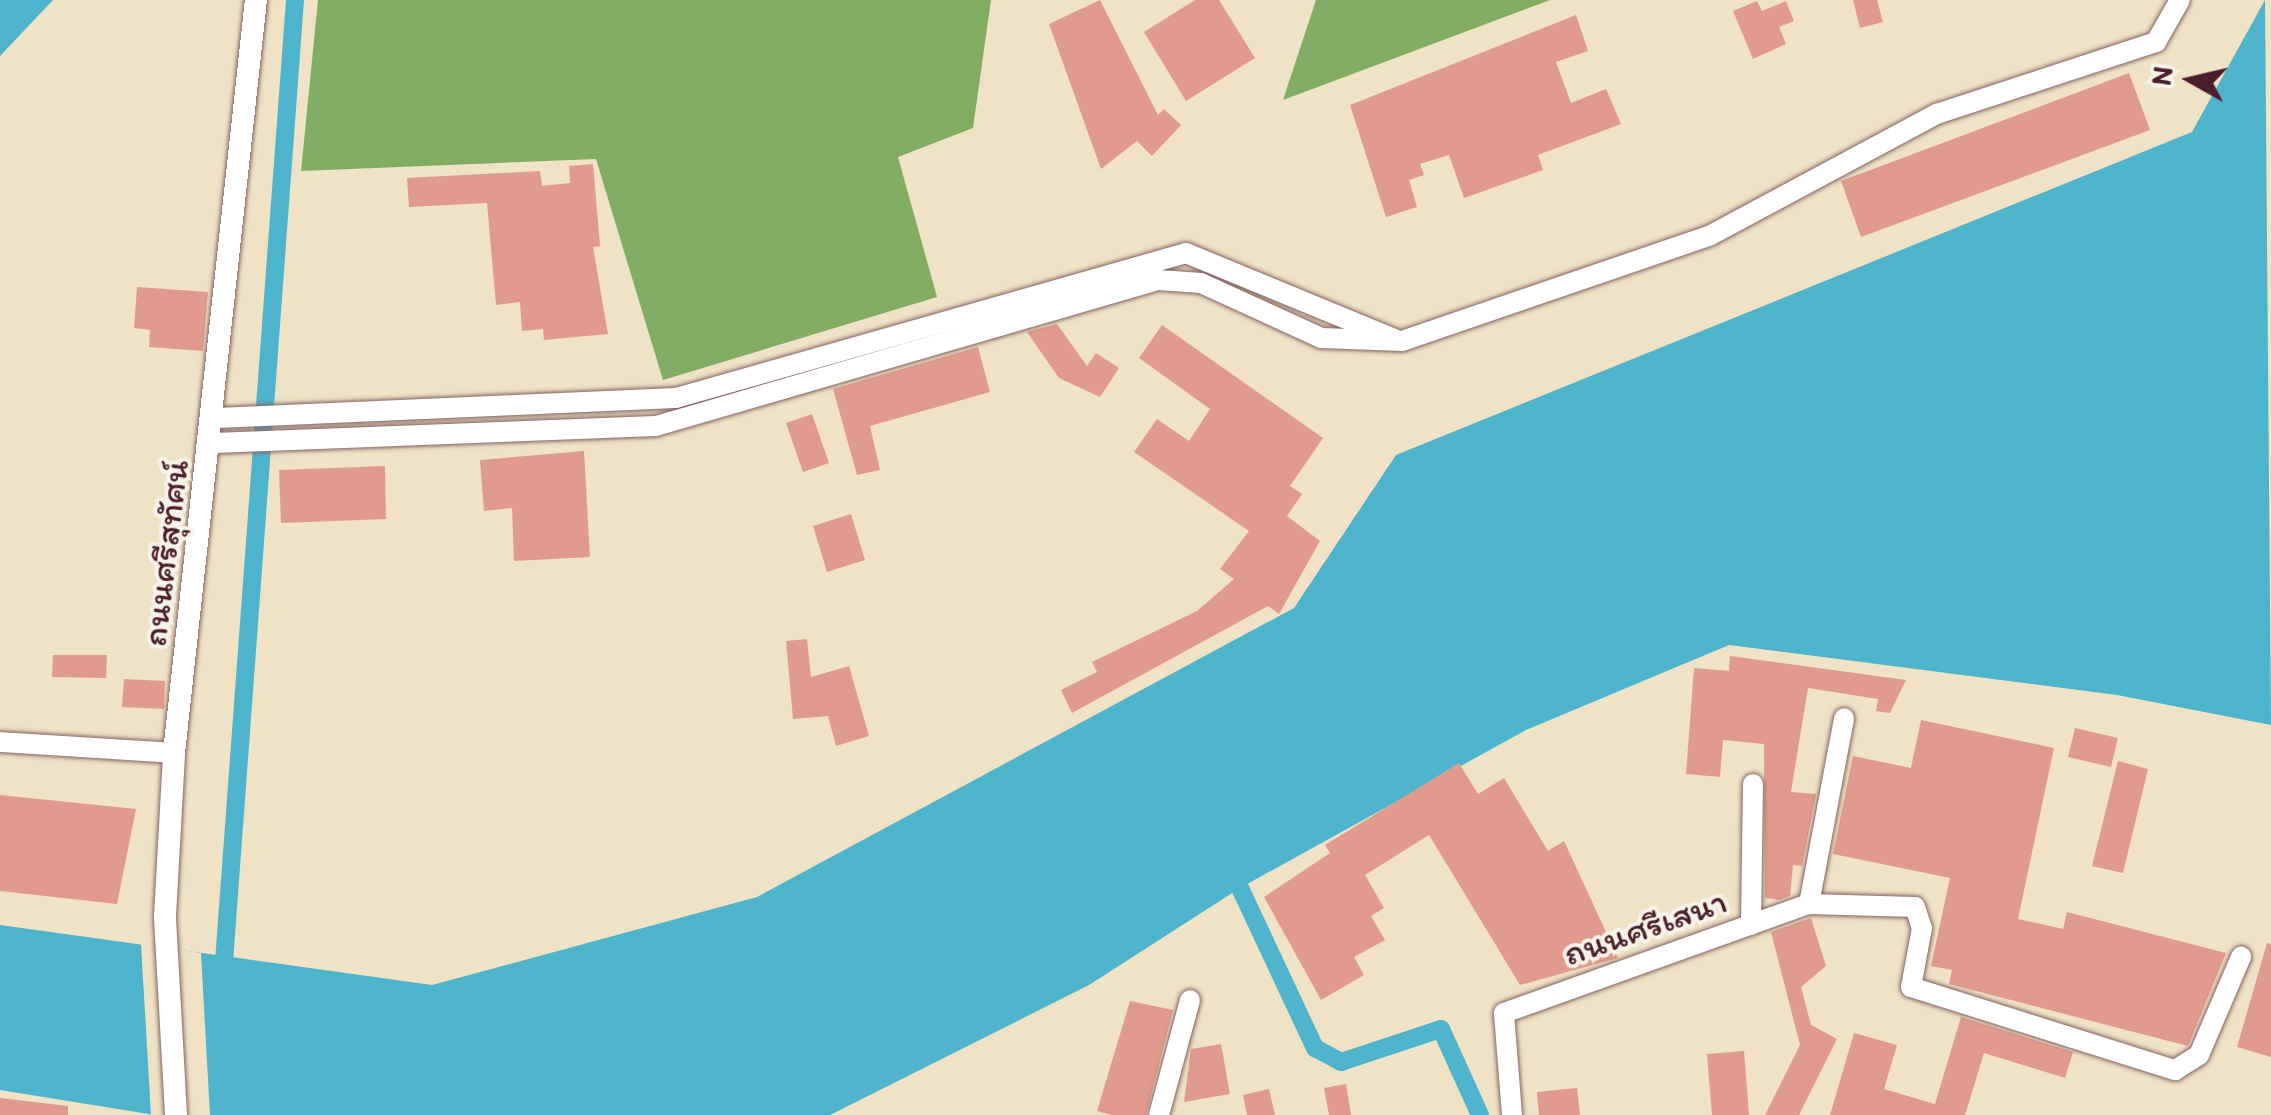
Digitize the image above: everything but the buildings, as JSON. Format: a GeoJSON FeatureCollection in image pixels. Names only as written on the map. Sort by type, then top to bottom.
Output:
{"type":"FeatureCollection","features":[{"type":"Feature","properties":{"kind":"street","name":"ถนนศรีสุทัศน์"},"geometry":{"type":"LineString","coordinates":[[176,1115],[165,916],[174,753],[214,443],[256,0]]}},
{"type":"Feature","properties":{"kind":"street"},"geometry":{"type":"LineString","coordinates":[[214,443],[296,446],[670,424],[1158,280],[1201,283],[1321,338],[1402,341],[1709,236],[1937,114],[2156,42],[2180,0]]}},
{"type":"Feature","properties":{"kind":"street"},"geometry":{"type":"LineString","coordinates":[[216,418],[296,421],[676,398],[1186,252],[1402,341]]}},
{"type":"Feature","properties":{"kind":"street"},"geometry":{"type":"LineString","coordinates":[[1844,718],[1808,904],[1915,906],[1922,928],[1911,986],[2175,1070],[2199,1055],[2240,957]]}},
{"type":"Feature","properties":{"kind":"street"},"geometry":{"type":"LineString","coordinates":[[0,742],[174,753]]}},
{"type":"Feature","properties":{"kind":"street"},"geometry":{"type":"LineString","coordinates":[[1751,925],[1753,784]]}},
{"type":"Feature","properties":{"kind":"street","name":"ถนนศรีเสนา"},"geometry":{"type":"LineString","coordinates":[[1512,1115],[1504,1013],[1808,904]]}},
{"type":"Feature","properties":{"kind":"street"},"geometry":{"type":"LineString","coordinates":[[1158,1115],[1190,1000]]}},
{"type":"Feature","properties":{"kind":"green space"},"geometry":{"type":"Polygon","coordinates":[[[318,0],[991,0],[973,128],[898,157],[937,297],[663,380],[596,159],[301,171],[318,0]]]}},
{"type":"Feature","properties":{"kind":"green space"},"geometry":{"type":"Polygon","coordinates":[[[1316,0],[1550,0],[1283,100],[1316,0]]]}},
{"type":"Feature","properties":{"kind":"water"},"geometry":{"type":"Polygon","coordinates":[[[0,0],[53,0],[0,56],[0,0]]]}},
{"type":"Feature","properties":{"kind":"water"},"geometry":{"type":"Polygon","coordinates":[[[2265,0],[2271,725],[2117,695],[1729,645],[1526,730],[1240,888],[1089,985],[830,1115],[155,1115],[0,1090],[0,925],[432,985],[757,897],[1294,608],[1396,455],[2192,132],[2265,0]]]}},
{"type":"Feature","properties":{"kind":"pier"},"geometry":{"type":"Polygon","coordinates":[[[141,944],[201,953],[210,1115],[151,1115],[141,944]]]}},
{"type":"Feature","properties":{"kind":"waterway"},"geometry":{"type":"LineString","coordinates":[[224,962],[295,0]]}},
{"type":"Feature","properties":{"kind":"waterway"},"geometry":{"type":"LineString","coordinates":[[1240,888],[1315,1048],[1341,1062],[1441,1029],[1480,1115]]}}]}
